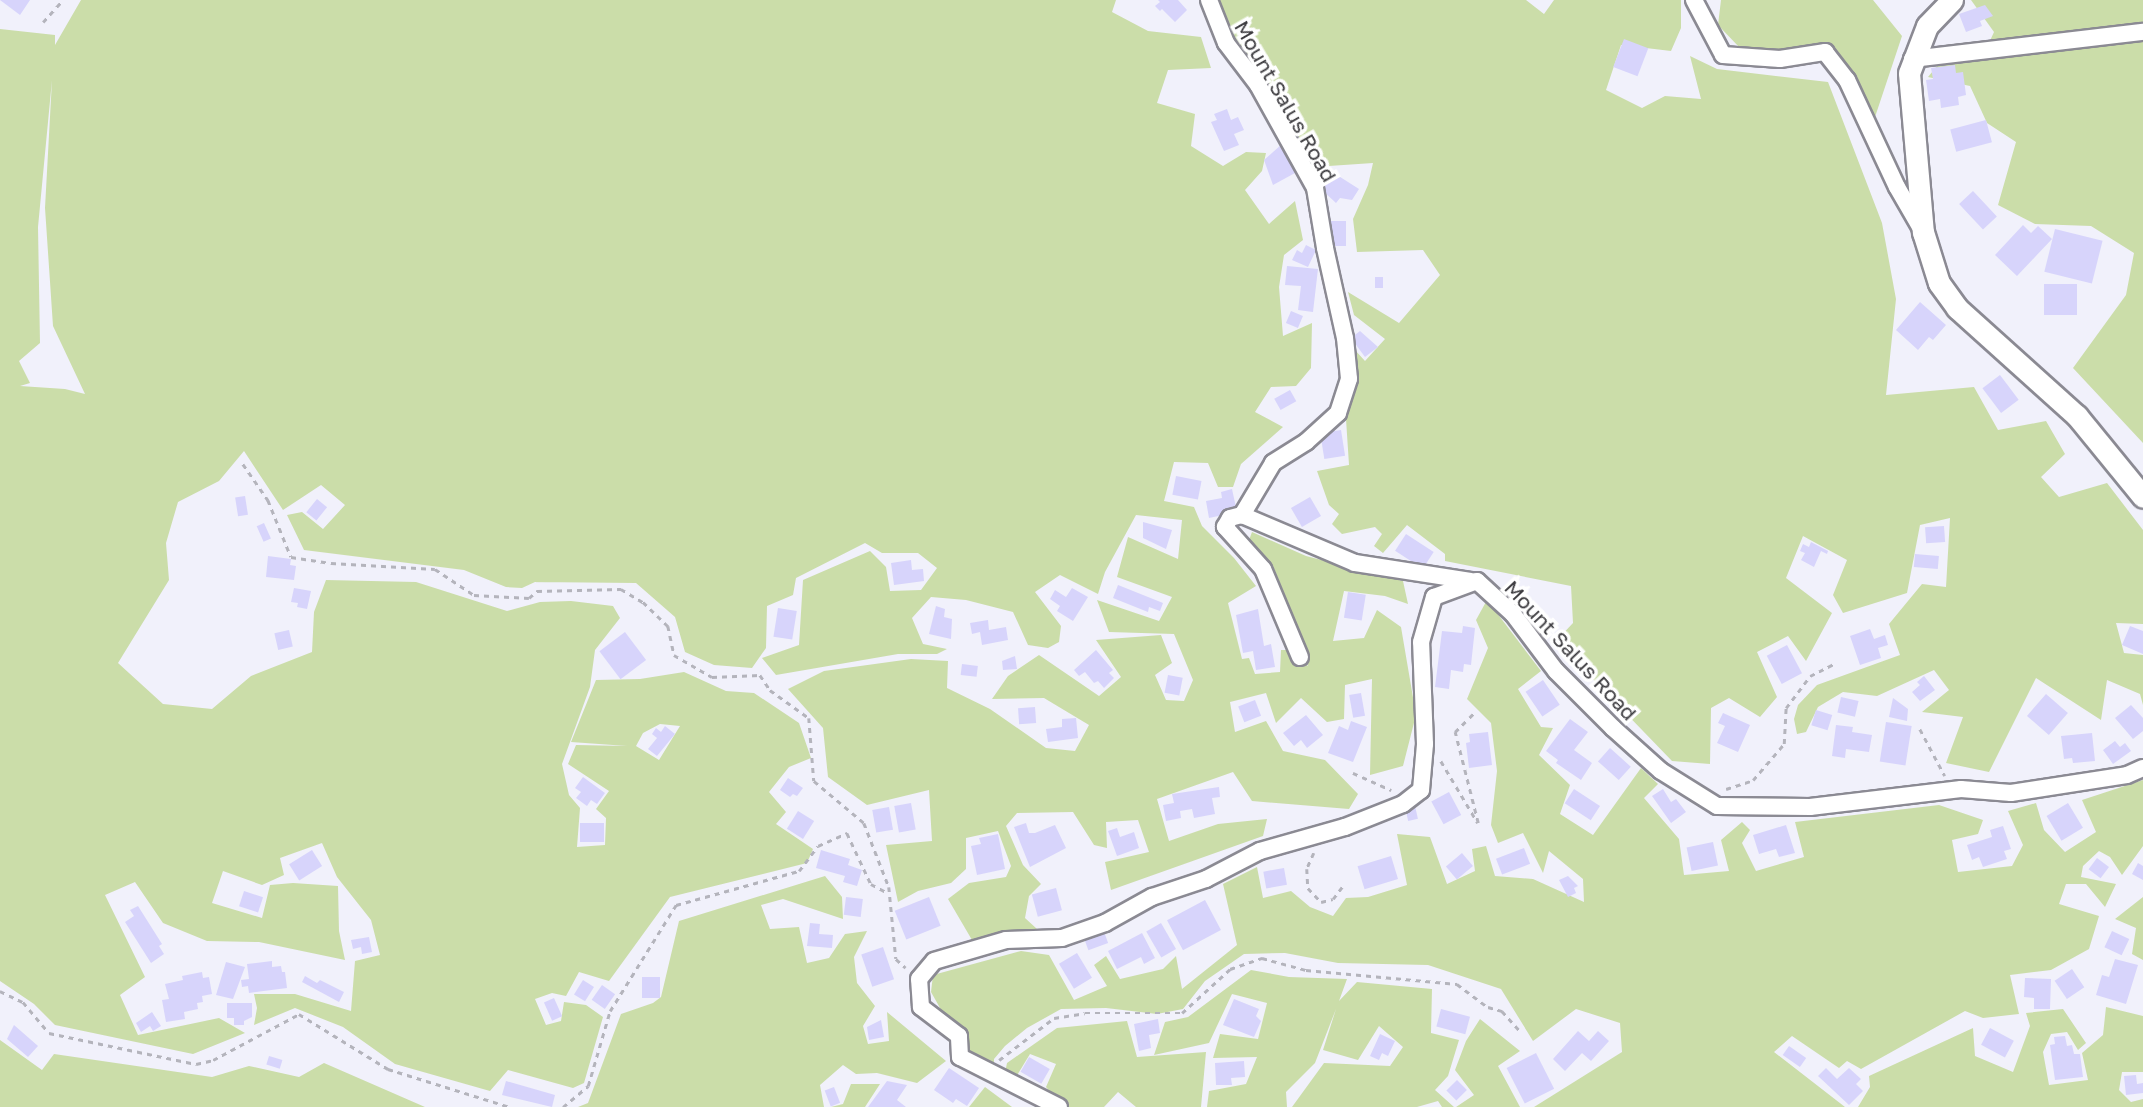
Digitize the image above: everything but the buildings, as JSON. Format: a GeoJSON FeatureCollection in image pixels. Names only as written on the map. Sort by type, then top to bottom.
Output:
{"type":"FeatureCollection","features":[{"type":"Feature","properties":{"kind":"main road"},"geometry":{"type":"LineString","coordinates":[[1952,0],[1927,26],[1912,59],[1909,73],[1923,232],[1939,283],[1957,308],[2077,416],[2143,498]]}},
{"type":"Feature","properties":{"kind":"street","name":"Mount Salus Road"},"geometry":{"type":"LineString","coordinates":[[1209,0],[1226,43],[1258,86],[1315,188],[1345,338],[1349,379],[1338,413],[1306,442],[1273,463],[1242,515],[1230,518],[1225,527],[1262,569],[1300,657]]}},
{"type":"Feature","properties":{"kind":"street"},"geometry":{"type":"LineString","coordinates":[[1694,0],[1723,55],[1780,59],[1825,52],[1847,80],[1897,187],[1923,232]]}},
{"type":"Feature","properties":{"kind":"street"},"geometry":{"type":"LineString","coordinates":[[1912,59],[2143,32]]}},
{"type":"Feature","properties":{"kind":"street"},"geometry":{"type":"LineString","coordinates":[[1242,515],[1355,562],[1477,581]]}},
{"type":"Feature","properties":{"kind":"street","name":"Mount Salus Road"},"geometry":{"type":"LineString","coordinates":[[1410,798],[1421,790],[1425,744],[1421,642],[1434,597],[1477,581],[1513,614],[1556,671],[1613,728],[1661,771],[1717,806],[1810,807],[1952,790],[2011,793],[2127,775],[2143,768]]}},
{"type":"Feature","properties":{"kind":"street"},"geometry":{"type":"LineString","coordinates":[[1059,1107],[961,1057],[959,1036],[921,1007],[919,979],[934,961],[1006,940],[1062,938],[1105,923],[1152,897],[1206,879],[1261,850],[1321,834],[1403,804],[1410,798]]}},
{"type":"Feature","properties":{"kind":"path"},"geometry":{"type":"LineString","coordinates":[[43,22],[62,0]]}},
{"type":"Feature","properties":{"kind":"path"},"geometry":{"type":"LineString","coordinates":[[243,464],[268,500],[291,557],[331,563],[435,569],[474,595],[529,598],[537,591],[621,589],[643,602],[668,626],[674,655],[712,677],[760,675],[770,691],[809,718],[814,781],[864,823],[889,894],[896,959],[919,979]]}},
{"type":"Feature","properties":{"kind":"path"},"geometry":{"type":"LineString","coordinates":[[1703,797],[1753,780],[1784,744],[1786,708],[1810,676],[1836,663]]}},
{"type":"Feature","properties":{"kind":"path"},"geometry":{"type":"LineString","coordinates":[[1439,756],[1478,823],[1455,732],[1475,712]]}},
{"type":"Feature","properties":{"kind":"path"},"geometry":{"type":"LineString","coordinates":[[1920,729],[1952,790]]}},
{"type":"Feature","properties":{"kind":"path"},"geometry":{"type":"LineString","coordinates":[[1353,773],[1410,798]]}},
{"type":"Feature","properties":{"kind":"path"},"geometry":{"type":"LineString","coordinates":[[563,1107],[588,1086],[610,1011],[676,905],[799,871],[818,846],[847,833],[871,884],[889,894]]}},
{"type":"Feature","properties":{"kind":"path"},"geometry":{"type":"LineString","coordinates":[[1321,834],[1307,869],[1308,888],[1321,902],[1333,899],[1342,887]]}},
{"type":"Feature","properties":{"kind":"path"},"geometry":{"type":"LineString","coordinates":[[998,1076],[999,1059],[1054,1018],[1085,1013],[1182,1013],[1230,969],[1262,958],[1306,970],[1457,984],[1488,1007],[1502,1010],[1520,1031]]}},
{"type":"Feature","properties":{"kind":"path"},"geometry":{"type":"LineString","coordinates":[[0,991],[23,1002],[49,1032],[196,1064],[213,1060],[299,1014],[388,1069],[510,1107]]}},
{"type":"Feature","properties":{"kind":"green space"},"geometry":{"type":"Polygon","coordinates":[[[81,0],[1116,0],[1112,12],[1148,31],[1201,37],[1211,68],[1168,70],[1157,103],[1195,114],[1191,146],[1223,166],[1246,152],[1266,153],[1262,171],[1245,190],[1269,224],[1295,201],[1303,240],[1284,255],[1279,287],[1283,336],[1312,323],[1311,368],[1296,386],[1271,387],[1255,412],[1283,427],[1241,464],[1233,487],[1218,487],[1208,463],[1174,462],[1164,501],[1194,507],[1202,526],[1234,558],[1256,586],[1228,603],[1242,659],[1249,658],[1255,674],[1280,672],[1281,650],[1289,650],[1308,666],[1307,650],[1273,566],[1248,543],[1252,532],[1306,556],[1403,581],[1408,604],[1385,596],[1344,591],[1333,641],[1364,638],[1377,610],[1401,627],[1416,715],[1403,766],[1370,775],[1372,679],[1345,685],[1344,719],[1327,722],[1301,698],[1276,723],[1266,693],[1230,702],[1235,732],[1266,721],[1283,751],[1325,760],[1358,794],[1349,809],[1252,801],[1233,772],[1157,799],[1169,841],[1218,824],[1267,819],[1263,836],[1111,890],[1105,862],[1149,852],[1138,820],[1106,822],[1107,848],[1094,845],[1073,812],[1017,813],[1006,826],[1023,865],[1041,884],[1029,896],[1025,918],[1037,929],[998,932],[972,940],[948,899],[969,883],[1006,877],[1011,866],[998,831],[966,838],[966,869],[951,883],[918,891],[898,902],[886,845],[932,841],[929,790],[867,805],[828,777],[823,728],[788,689],[824,671],[911,659],[948,661],[947,688],[990,709],[1046,748],[1075,751],[1089,725],[1044,698],[992,699],[1008,676],[1039,655],[1099,696],[1121,677],[1096,640],[1161,635],[1172,663],[1155,675],[1166,700],[1184,701],[1193,680],[1174,634],[1109,632],[1097,600],[1159,621],[1172,597],[1117,577],[1128,537],[1178,559],[1182,520],[1136,515],[1105,572],[1098,594],[1060,575],[1035,592],[1061,626],[1059,642],[1048,648],[1028,645],[1013,612],[966,600],[931,597],[912,618],[923,644],[947,649],[937,654],[898,654],[776,675],[762,658],[799,645],[803,580],[870,551],[886,567],[890,591],[921,590],[937,568],[918,553],[882,553],[865,543],[796,578],[793,595],[767,606],[766,648],[752,668],[714,665],[685,652],[675,617],[636,583],[535,582],[522,588],[506,587],[464,570],[304,550],[287,515],[302,512],[323,529],[345,505],[321,485],[283,510],[244,451],[219,481],[178,502],[166,543],[169,580],[118,663],[163,704],[212,709],[251,676],[312,652],[314,612],[326,580],[416,582],[507,611],[540,602],[571,601],[613,606],[620,618],[595,650],[590,687],[562,764],[569,795],[580,808],[577,847],[605,845],[606,818],[596,809],[609,791],[568,764],[576,745],[627,746],[571,742],[596,680],[640,679],[684,672],[726,691],[754,693],[799,723],[811,758],[789,767],[769,792],[786,812],[776,824],[813,849],[807,863],[670,897],[609,981],[579,972],[566,996],[552,993],[535,999],[546,1025],[561,1021],[564,1002],[586,1005],[603,1017],[584,1083],[573,1088],[508,1070],[490,1091],[395,1064],[343,1027],[295,1008],[254,1025],[257,1008],[254,994],[295,994],[351,1011],[355,961],[380,955],[371,920],[337,877],[322,843],[280,858],[284,875],[262,885],[223,871],[212,903],[262,918],[270,885],[293,883],[338,886],[339,931],[345,960],[259,942],[207,941],[163,923],[135,882],[105,895],[145,977],[120,995],[138,1035],[219,1018],[245,1033],[193,1054],[55,1025],[34,1004],[0,981],[0,29],[55,35],[55,45],[81,0]],[[52,80],[38,227],[40,343],[19,361],[30,383],[20,386],[65,389],[85,394],[53,326],[45,208],[52,80]],[[660,724],[643,733],[636,746],[659,760],[680,726],[660,724]]]}},
{"type":"Feature","properties":{"kind":"green space"},"geometry":{"type":"Polygon","coordinates":[[[1216,0],[1526,0],[1544,14],[1554,0],[1681,0],[1681,28],[1671,51],[1621,45],[1606,90],[1642,108],[1665,96],[1701,99],[1690,56],[1717,69],[1828,82],[1882,223],[1896,299],[1886,395],[1974,387],[1998,430],[2046,421],[2065,454],[2041,477],[2059,497],[2107,483],[2143,530],[2143,624],[2116,623],[2124,653],[2143,655],[2143,705],[2140,694],[2107,680],[2101,720],[2036,678],[1989,772],[1946,763],[1963,717],[1922,712],[1949,690],[1934,670],[1877,696],[1843,692],[1818,707],[1806,732],[1797,734],[1794,719],[1798,705],[1817,685],[1900,655],[1889,624],[1922,584],[1946,587],[1950,518],[1920,525],[1907,593],[1843,613],[1833,595],[1847,560],[1803,536],[1786,578],[1832,613],[1806,661],[1788,636],[1757,652],[1777,697],[1760,717],[1729,698],[1711,708],[1710,764],[1672,761],[1556,641],[1573,623],[1571,586],[1445,561],[1445,554],[1407,525],[1383,553],[1374,546],[1382,534],[1375,527],[1342,534],[1332,524],[1339,514],[1329,505],[1317,471],[1349,465],[1346,419],[1354,349],[1365,361],[1385,339],[1354,315],[1348,292],[1399,323],[1440,275],[1423,250],[1357,252],[1353,219],[1368,185],[1373,163],[1314,167],[1230,36],[1216,0]]]}},
{"type":"Feature","properties":{"kind":"green space"},"geometry":{"type":"Polygon","coordinates":[[[1721,0],[1873,0],[1902,36],[1873,123],[1825,52],[1739,47],[1718,25],[1721,0]]]}},
{"type":"Feature","properties":{"kind":"green space"},"geometry":{"type":"Polygon","coordinates":[[[1971,0],[2143,0],[2143,443],[2073,368],[2126,295],[2134,253],[2091,226],[2035,224],[1998,205],[2016,142],[1987,123],[1970,86],[1928,77],[1942,60],[1983,56],[1994,32],[1971,0]]]}},
{"type":"Feature","properties":{"kind":"green space"},"geometry":{"type":"Polygon","coordinates":[[[1487,600],[1541,671],[1518,689],[1541,727],[1553,728],[1539,755],[1570,785],[1560,814],[1593,835],[1641,768],[1658,784],[1644,798],[1679,839],[1684,875],[1729,871],[1721,840],[1742,822],[1750,830],[1742,843],[1756,871],[1804,857],[1795,822],[1939,805],[1983,820],[1978,834],[1952,840],[1958,872],[2012,866],[2023,845],[2008,811],[2036,803],[2044,830],[2065,852],[2096,832],[2082,800],[2143,780],[2143,846],[2122,875],[2110,857],[2099,851],[2083,866],[2081,877],[2116,884],[2105,907],[2086,884],[2066,884],[2059,904],[2099,916],[2089,949],[2051,970],[2010,975],[2019,1014],[1983,1018],[1965,1011],[1861,1069],[1847,1061],[1839,1068],[1792,1036],[1774,1052],[1845,1107],[1534,1107],[1622,1052],[1620,1023],[1576,1009],[1533,1041],[1501,989],[1428,965],[1338,963],[1285,953],[1244,954],[1205,981],[1183,1009],[1157,1014],[1106,1008],[1061,1009],[1027,1028],[1005,1046],[994,1059],[994,1067],[966,1054],[931,992],[933,975],[1021,951],[1049,955],[1074,1000],[1107,986],[1094,965],[1106,956],[1120,979],[1163,969],[1176,956],[1182,989],[1237,945],[1223,884],[1257,867],[1263,898],[1291,891],[1310,907],[1333,916],[1346,898],[1368,897],[1407,885],[1397,834],[1430,837],[1447,884],[1475,871],[1472,849],[1486,846],[1495,876],[1533,879],[1584,902],[1583,879],[1549,851],[1543,873],[1523,833],[1498,843],[1491,825],[1497,771],[1491,723],[1467,699],[1488,648],[1476,620],[1487,600]]]}},
{"type":"Feature","properties":{"kind":"green space"},"geometry":{"type":"Polygon","coordinates":[[[825,876],[842,897],[843,919],[783,899],[761,905],[770,929],[799,927],[807,963],[829,958],[845,934],[867,931],[854,957],[857,983],[875,1006],[863,1026],[868,1044],[889,1041],[887,1012],[946,1061],[917,1083],[877,1073],[856,1074],[843,1065],[820,1085],[824,1107],[578,1107],[588,1103],[621,1014],[653,1003],[661,997],[679,921],[825,876]]]}},
{"type":"Feature","properties":{"kind":"green space"},"geometry":{"type":"Polygon","coordinates":[[[2143,897],[2143,960],[2132,954],[2136,928],[2115,919],[2143,897]]]}},
{"type":"Feature","properties":{"kind":"green space"},"geometry":{"type":"Polygon","coordinates":[[[1251,970],[1289,977],[1347,979],[1339,1001],[1357,982],[1432,989],[1431,1033],[1459,1040],[1448,1076],[1435,1090],[1454,1107],[1442,1107],[1438,1101],[1417,1107],[1292,1107],[1324,1063],[1390,1066],[1403,1047],[1379,1026],[1358,1060],[1323,1050],[1336,1009],[1315,1063],[1286,1092],[1287,1107],[1207,1107],[1209,1091],[1246,1084],[1257,1057],[1213,1058],[1220,1034],[1258,1039],[1267,1003],[1232,994],[1209,1043],[1154,1055],[1165,1022],[1188,1017],[1251,970]]]}},
{"type":"Feature","properties":{"kind":"green space"},"geometry":{"type":"Polygon","coordinates":[[[2106,1007],[2143,1016],[2143,1072],[2122,1072],[2119,1090],[2131,1102],[2143,1099],[2143,1107],[1858,1107],[1870,1087],[1869,1076],[1973,1028],[1975,1056],[2013,1072],[2030,1026],[2026,1013],[2063,1009],[2086,1043],[2078,1050],[2067,1032],[2051,1034],[2043,1052],[2049,1085],[2088,1080],[2082,1053],[2103,1035],[2106,1007]]]}},
{"type":"Feature","properties":{"kind":"green space"},"geometry":{"type":"Polygon","coordinates":[[[1480,1019],[1520,1051],[1498,1066],[1520,1107],[1456,1107],[1474,1095],[1455,1070],[1466,1041],[1480,1019]]]}},
{"type":"Feature","properties":{"kind":"green space"},"geometry":{"type":"Polygon","coordinates":[[[1127,1021],[1137,1057],[1206,1052],[1201,1107],[1136,1107],[1118,1092],[1104,1107],[1063,1107],[1046,1087],[1056,1064],[1030,1054],[1016,1077],[1005,1073],[1007,1063],[1057,1028],[1127,1021]]]}},
{"type":"Feature","properties":{"kind":"green space"},"geometry":{"type":"Polygon","coordinates":[[[0,1040],[42,1070],[54,1054],[212,1077],[249,1066],[299,1077],[324,1063],[425,1107],[0,1107],[0,1040]]]}},
{"type":"Feature","properties":{"kind":"green space"},"geometry":{"type":"Polygon","coordinates":[[[851,1084],[880,1084],[865,1107],[831,1107],[843,1104],[851,1084]]]}},
{"type":"Feature","properties":{"kind":"green space"},"geometry":{"type":"Polygon","coordinates":[[[985,1087],[1012,1107],[969,1107],[985,1087]]]}}]}
